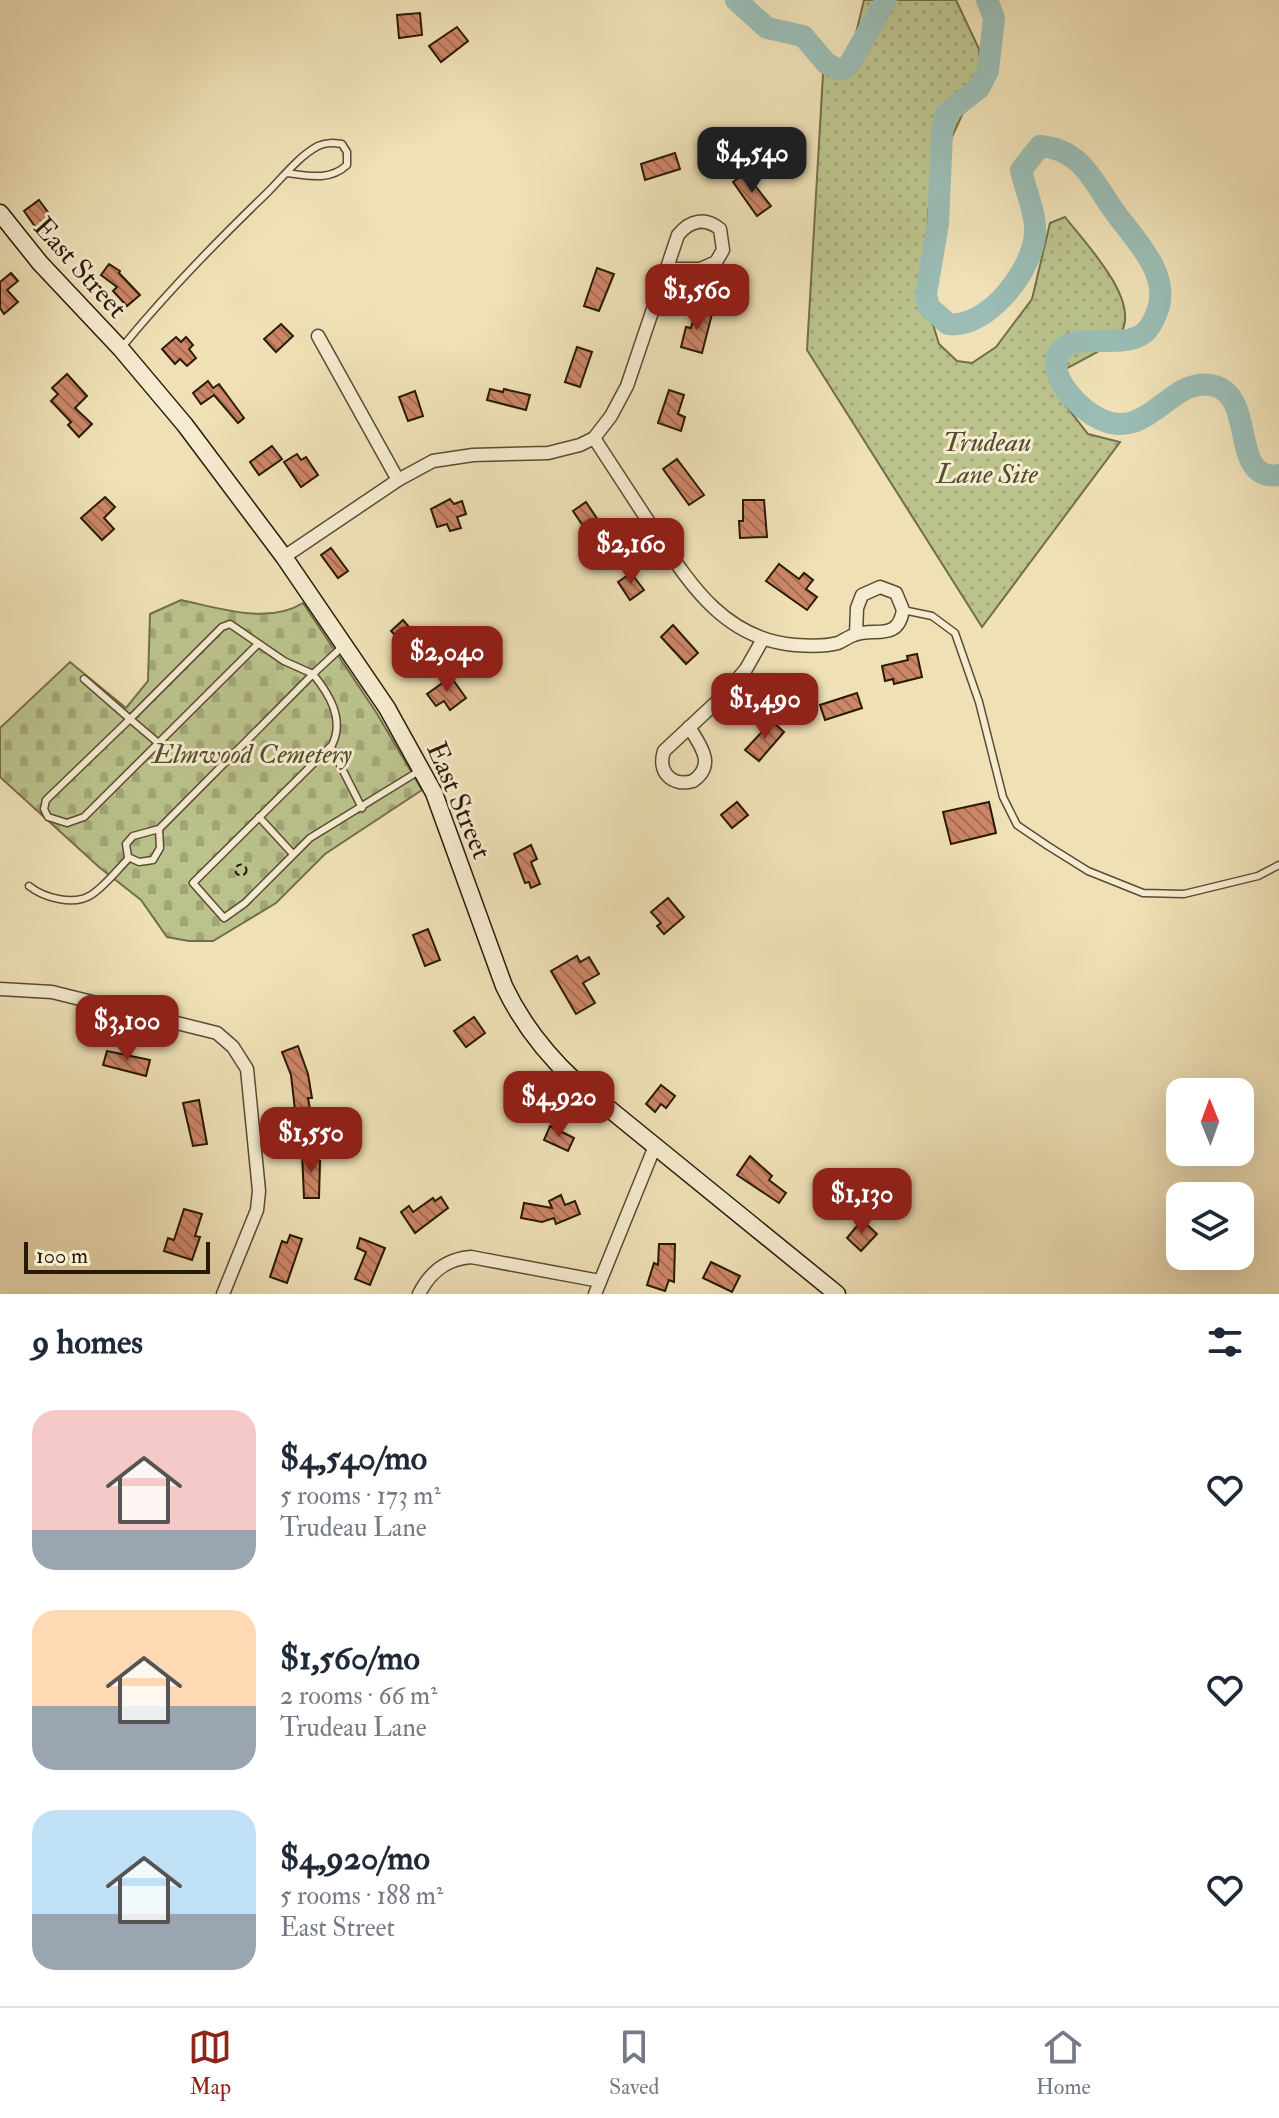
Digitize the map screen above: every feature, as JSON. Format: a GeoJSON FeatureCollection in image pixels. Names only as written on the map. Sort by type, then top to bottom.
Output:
{"type":"FeatureCollection","features":[{"type":"Feature","properties":{"kind":"street","name":"East Street"},"geometry":{"type":"LineString","coordinates":[[0,213],[56,282],[121,349],[185,425],[284,557],[397,723],[423,770],[446,825],[492,957],[512,1002],[528,1027],[563,1069],[837,1294]]}},
{"type":"Feature","properties":{"kind":"street"},"geometry":{"type":"LineString","coordinates":[[284,557],[398,480],[433,461],[452,457],[548,453],[594,438],[611,416],[627,386],[674,241],[687,225],[705,221],[720,229],[723,250],[716,262],[700,269],[667,269]]}},
{"type":"Feature","properties":{"kind":"street"},"geometry":{"type":"LineString","coordinates":[[318,336],[398,480]]}},
{"type":"Feature","properties":{"kind":"street"},"geometry":{"type":"LineString","coordinates":[[594,438],[698,593],[733,625],[763,639],[822,645],[840,642],[856,634],[890,630],[899,622],[903,610],[900,598],[891,590],[880,587],[867,590],[859,601],[856,634]]}},
{"type":"Feature","properties":{"kind":"street"},"geometry":{"type":"LineString","coordinates":[[689,727],[703,750],[706,762],[698,778],[682,783],[672,780],[664,772],[662,756],[667,746],[737,680],[763,639]]}},
{"type":"Feature","properties":{"kind":"street"},"geometry":{"type":"LineString","coordinates":[[0,989],[52,992],[217,1033],[233,1047],[247,1069],[259,1191],[257,1210],[223,1294]]}},
{"type":"Feature","properties":{"kind":"street"},"geometry":{"type":"LineString","coordinates":[[595,1294],[655,1146]]}},
{"type":"Feature","properties":{"kind":"street"},"geometry":{"type":"LineString","coordinates":[[419,1294],[432,1273],[440,1267],[460,1258],[471,1257],[600,1281]]}},
{"type":"Feature","properties":{"kind":"lane"},"geometry":{"type":"LineString","coordinates":[[121,349],[164,296],[287,173],[321,144],[342,144],[347,152],[347,165],[338,173],[315,176],[287,173]]}},
{"type":"Feature","properties":{"kind":"lane"},"geometry":{"type":"LineString","coordinates":[[903,610],[932,616],[955,633],[979,702],[1003,797],[1017,825],[1027,832],[1088,871],[1143,893],[1184,894],[1258,876],[1279,865]]}},
{"type":"Feature","properties":{"kind":"lane"},"geometry":{"type":"LineString","coordinates":[[258,644],[84,817],[67,823],[48,817],[44,809],[46,800],[225,626],[232,625],[284,661],[313,674],[332,702],[337,733],[331,747],[193,883],[224,918],[292,853],[323,829],[423,770]]}},
{"type":"Feature","properties":{"kind":"lane"},"geometry":{"type":"LineString","coordinates":[[129,858],[126,844],[133,836],[159,829],[344,645]]}},
{"type":"Feature","properties":{"kind":"lane"},"geometry":{"type":"LineString","coordinates":[[84,679],[157,742]]}},
{"type":"Feature","properties":{"kind":"lane"},"geometry":{"type":"LineString","coordinates":[[331,747],[362,808]]}},
{"type":"Feature","properties":{"kind":"lane"},"geometry":{"type":"LineString","coordinates":[[259,817],[292,853]]}},
{"type":"Feature","properties":{"kind":"lane"},"geometry":{"type":"LineString","coordinates":[[129,858],[145,862],[153,860],[160,848],[159,829]]}},
{"type":"Feature","properties":{"kind":"lane"},"geometry":{"type":"LineString","coordinates":[[29,886],[46,896],[84,898],[129,858]]}},
{"type":"Feature","properties":{"kind":"path"},"geometry":{"type":"LineString","coordinates":[[245,873],[259,887]]}},
{"type":"Feature","properties":{"kind":"green space","name":"Trudeau Lane Site"},"geometry":{"type":"Polygon","coordinates":[[[864,0],[956,0],[979,49],[981,74],[950,141],[928,211],[927,305],[939,344],[957,361],[972,363],[996,347],[1032,299],[1050,223],[1065,217],[1108,273],[1124,306],[1125,321],[1120,334],[1101,349],[1062,371],[1057,394],[1088,434],[1120,442],[982,627],[807,350],[824,57],[839,61],[851,54],[864,0]]]}},
{"type":"Feature","properties":{"kind":"green space","name":"Elmwood Cemetery"},"geometry":{"type":"Polygon","coordinates":[[[181,600],[259,614],[289,610],[303,603],[376,712],[422,790],[325,854],[276,903],[213,941],[167,937],[141,900],[99,867],[0,777],[0,728],[70,662],[126,708],[148,681],[150,614],[181,600]]]}},
{"type":"Feature","properties":{"kind":"building"},"geometry":{"type":"Polygon","coordinates":[[[420,13],[422,35],[399,38],[397,15],[420,13]]]}},
{"type":"Feature","properties":{"kind":"building"},"geometry":{"type":"Polygon","coordinates":[[[457,27],[468,41],[441,62],[429,46],[457,27]]]}},
{"type":"Feature","properties":{"kind":"building"},"geometry":{"type":"Polygon","coordinates":[[[675,153],[680,169],[645,180],[641,164],[675,153]]]}},
{"type":"Feature","properties":{"kind":"building"},"geometry":{"type":"Polygon","coordinates":[[[745,173],[771,206],[757,216],[733,182],[745,173]]]}},
{"type":"Feature","properties":{"kind":"building"},"geometry":{"type":"Polygon","coordinates":[[[39,200],[50,215],[46,217],[52,225],[42,232],[24,211],[39,200]]]}},
{"type":"Feature","properties":{"kind":"building"},"geometry":{"type":"Polygon","coordinates":[[[109,264],[120,271],[140,295],[127,306],[113,291],[117,287],[101,275],[109,264]]]}},
{"type":"Feature","properties":{"kind":"building"},"geometry":{"type":"Polygon","coordinates":[[[597,268],[614,274],[599,311],[584,306],[597,268]]]}},
{"type":"Feature","properties":{"kind":"building"},"geometry":{"type":"Polygon","coordinates":[[[11,273],[18,281],[7,290],[18,302],[4,314],[0,308],[0,282],[11,273]]]}},
{"type":"Feature","properties":{"kind":"building"},"geometry":{"type":"Polygon","coordinates":[[[696,310],[712,314],[702,353],[681,347],[686,327],[691,328],[696,310]]]}},
{"type":"Feature","properties":{"kind":"building"},"geometry":{"type":"Polygon","coordinates":[[[281,324],[293,336],[276,352],[264,339],[281,324]]]}},
{"type":"Feature","properties":{"kind":"building"},"geometry":{"type":"Polygon","coordinates":[[[176,337],[181,342],[186,337],[193,345],[189,349],[196,358],[187,366],[180,359],[175,364],[162,349],[176,337]]]}},
{"type":"Feature","properties":{"kind":"building"},"geometry":{"type":"Polygon","coordinates":[[[577,347],[592,352],[580,387],[565,382],[577,347]]]}},
{"type":"Feature","properties":{"kind":"building"},"geometry":{"type":"Polygon","coordinates":[[[67,374],[87,396],[75,408],[92,424],[79,437],[68,425],[71,422],[51,401],[58,394],[52,388],[67,374]]]}},
{"type":"Feature","properties":{"kind":"building"},"geometry":{"type":"Polygon","coordinates":[[[208,381],[213,388],[219,384],[244,418],[238,423],[214,395],[201,404],[193,393],[208,381]]]}},
{"type":"Feature","properties":{"kind":"building"},"geometry":{"type":"Polygon","coordinates":[[[490,389],[530,395],[526,410],[487,400],[490,389]]]}},
{"type":"Feature","properties":{"kind":"building"},"geometry":{"type":"Polygon","coordinates":[[[669,390],[684,395],[678,414],[685,417],[681,431],[658,423],[669,390]]]}},
{"type":"Feature","properties":{"kind":"building"},"geometry":{"type":"Polygon","coordinates":[[[415,391],[423,416],[408,421],[399,397],[415,391]]]}},
{"type":"Feature","properties":{"kind":"building"},"geometry":{"type":"Polygon","coordinates":[[[272,446],[282,459],[259,475],[250,462],[272,446]]]}},
{"type":"Feature","properties":{"kind":"building"},"geometry":{"type":"Polygon","coordinates":[[[297,454],[301,460],[306,457],[318,475],[301,487],[284,462],[297,454]]]}},
{"type":"Feature","properties":{"kind":"building"},"geometry":{"type":"Polygon","coordinates":[[[677,459],[704,495],[689,505],[663,469],[677,459]]]}},
{"type":"Feature","properties":{"kind":"building"},"geometry":{"type":"Polygon","coordinates":[[[105,497],[115,507],[104,518],[114,529],[102,540],[81,518],[105,497]]]}},
{"type":"Feature","properties":{"kind":"building"},"geometry":{"type":"Polygon","coordinates":[[[450,499],[454,504],[462,501],[466,514],[457,517],[461,528],[450,531],[447,524],[437,527],[431,509],[450,499]]]}},
{"type":"Feature","properties":{"kind":"building"},"geometry":{"type":"Polygon","coordinates":[[[743,500],[764,500],[767,537],[740,538],[743,500]]]}},
{"type":"Feature","properties":{"kind":"building"},"geometry":{"type":"Polygon","coordinates":[[[586,502],[598,520],[585,529],[573,511],[586,502]]]}},
{"type":"Feature","properties":{"kind":"building"},"geometry":{"type":"Polygon","coordinates":[[[331,548],[348,571],[338,578],[321,555],[331,548]]]}},
{"type":"Feature","properties":{"kind":"building"},"geometry":{"type":"Polygon","coordinates":[[[779,564],[799,579],[804,573],[813,580],[806,589],[817,597],[807,610],[766,581],[779,564]]]}},
{"type":"Feature","properties":{"kind":"building"},"geometry":{"type":"Polygon","coordinates":[[[631,573],[644,590],[630,600],[618,582],[631,573]]]}},
{"type":"Feature","properties":{"kind":"building"},"geometry":{"type":"Polygon","coordinates":[[[403,620],[426,647],[409,660],[396,644],[400,640],[391,631],[403,620]]]}},
{"type":"Feature","properties":{"kind":"building"},"geometry":{"type":"Polygon","coordinates":[[[673,625],[698,653],[686,664],[661,637],[673,625]]]}},
{"type":"Feature","properties":{"kind":"building"},"geometry":{"type":"Polygon","coordinates":[[[917,654],[922,677],[894,684],[893,679],[885,681],[882,666],[908,660],[907,656],[917,654]]]}},
{"type":"Feature","properties":{"kind":"building"},"geometry":{"type":"Polygon","coordinates":[[[451,677],[466,698],[450,710],[444,701],[436,706],[427,694],[451,677]]]}},
{"type":"Feature","properties":{"kind":"building"},"geometry":{"type":"Polygon","coordinates":[[[857,693],[862,708],[825,720],[820,705],[857,693]]]}},
{"type":"Feature","properties":{"kind":"building"},"geometry":{"type":"Polygon","coordinates":[[[772,721],[784,732],[759,761],[745,750],[772,721]]]}},
{"type":"Feature","properties":{"kind":"building"},"geometry":{"type":"Polygon","coordinates":[[[737,802],[748,815],[732,828],[721,815],[737,802]]]}},
{"type":"Feature","properties":{"kind":"building"},"geometry":{"type":"Polygon","coordinates":[[[989,802],[996,833],[951,844],[943,812],[989,802]]]}},
{"type":"Feature","properties":{"kind":"building"},"geometry":{"type":"Polygon","coordinates":[[[531,845],[537,859],[531,862],[540,884],[531,888],[529,882],[525,883],[514,854],[531,845]]]}},
{"type":"Feature","properties":{"kind":"building"},"geometry":{"type":"Polygon","coordinates":[[[668,898],[684,917],[664,934],[657,926],[661,923],[651,912],[668,898]]]}},
{"type":"Feature","properties":{"kind":"building"},"geometry":{"type":"Polygon","coordinates":[[[428,929],[440,960],[425,966],[413,935],[428,929]]]}},
{"type":"Feature","properties":{"kind":"building"},"geometry":{"type":"Polygon","coordinates":[[[577,956],[580,962],[589,957],[599,974],[583,983],[595,1003],[576,1014],[551,971],[577,956]]]}},
{"type":"Feature","properties":{"kind":"building"},"geometry":{"type":"Polygon","coordinates":[[[474,1017],[485,1033],[466,1047],[454,1031],[474,1017]]]}},
{"type":"Feature","properties":{"kind":"building"},"geometry":{"type":"Polygon","coordinates":[[[298,1046],[308,1074],[312,1098],[308,1098],[310,1109],[295,1110],[291,1075],[282,1052],[298,1046]]]}},
{"type":"Feature","properties":{"kind":"building"},"geometry":{"type":"Polygon","coordinates":[[[107,1051],[150,1060],[146,1076],[103,1065],[107,1051]]]}},
{"type":"Feature","properties":{"kind":"building"},"geometry":{"type":"Polygon","coordinates":[[[661,1085],[675,1096],[666,1108],[661,1104],[655,1112],[646,1104],[661,1085]]]}},
{"type":"Feature","properties":{"kind":"building"},"geometry":{"type":"Polygon","coordinates":[[[199,1100],[207,1144],[193,1146],[183,1103],[199,1100]]]}},
{"type":"Feature","properties":{"kind":"building"},"geometry":{"type":"Polygon","coordinates":[[[550,1126],[574,1138],[568,1151],[544,1140],[550,1126]]]}},
{"type":"Feature","properties":{"kind":"building"},"geometry":{"type":"Polygon","coordinates":[[[302,1152],[316,1152],[316,1161],[320,1161],[319,1198],[304,1198],[302,1152]]]}},
{"type":"Feature","properties":{"kind":"building"},"geometry":{"type":"Polygon","coordinates":[[[750,1156],[772,1176],[769,1180],[786,1193],[779,1203],[737,1175],[750,1156]]]}},
{"type":"Feature","properties":{"kind":"building"},"geometry":{"type":"Polygon","coordinates":[[[561,1195],[565,1205],[575,1201],[580,1214],[556,1224],[554,1218],[542,1222],[521,1218],[524,1203],[552,1208],[549,1201],[561,1195]]]}},
{"type":"Feature","properties":{"kind":"building"},"geometry":{"type":"Polygon","coordinates":[[[441,1197],[448,1208],[415,1233],[401,1212],[409,1206],[413,1212],[433,1198],[435,1201],[441,1197]]]}},
{"type":"Feature","properties":{"kind":"building"},"geometry":{"type":"Polygon","coordinates":[[[184,1209],[202,1214],[195,1236],[200,1237],[192,1260],[164,1251],[168,1238],[174,1240],[184,1209]]]}},
{"type":"Feature","properties":{"kind":"building"},"geometry":{"type":"Polygon","coordinates":[[[862,1220],[877,1234],[861,1251],[847,1238],[862,1220]]]}},
{"type":"Feature","properties":{"kind":"building"},"geometry":{"type":"Polygon","coordinates":[[[290,1235],[302,1239],[287,1283],[270,1277],[282,1241],[287,1243],[290,1235]]]}},
{"type":"Feature","properties":{"kind":"building"},"geometry":{"type":"Polygon","coordinates":[[[360,1238],[385,1248],[370,1285],[355,1279],[366,1252],[357,1248],[360,1238]]]}},
{"type":"Feature","properties":{"kind":"building"},"geometry":{"type":"Polygon","coordinates":[[[659,1244],[675,1244],[674,1282],[669,1280],[665,1291],[647,1285],[654,1263],[658,1265],[659,1244]]]}},
{"type":"Feature","properties":{"kind":"building"},"geometry":{"type":"Polygon","coordinates":[[[711,1262],[740,1276],[732,1292],[703,1278],[711,1262]]]}},
{"type":"Feature","properties":{"kind":"waterway"},"geometry":{"type":"LineString","coordinates":[[736,0],[767,28],[803,36],[827,64],[841,70],[849,65],[886,0]]}},
{"type":"Feature","properties":{"kind":"waterway"},"geometry":{"type":"LineString","coordinates":[[987,0],[994,18],[988,71],[979,88],[946,114],[942,133],[938,224],[926,294],[929,307],[948,324],[963,323],[993,307],[1006,294],[1027,262],[1035,231],[1021,170],[1040,146],[1066,153],[1092,178],[1149,258],[1159,284],[1160,298],[1155,318],[1144,333],[1121,341],[1082,341],[1062,349],[1056,367],[1063,385],[1076,402],[1092,415],[1117,424],[1147,416],[1186,389],[1199,385],[1215,386],[1228,394],[1236,406],[1254,466],[1264,474],[1279,475]]}}]}
